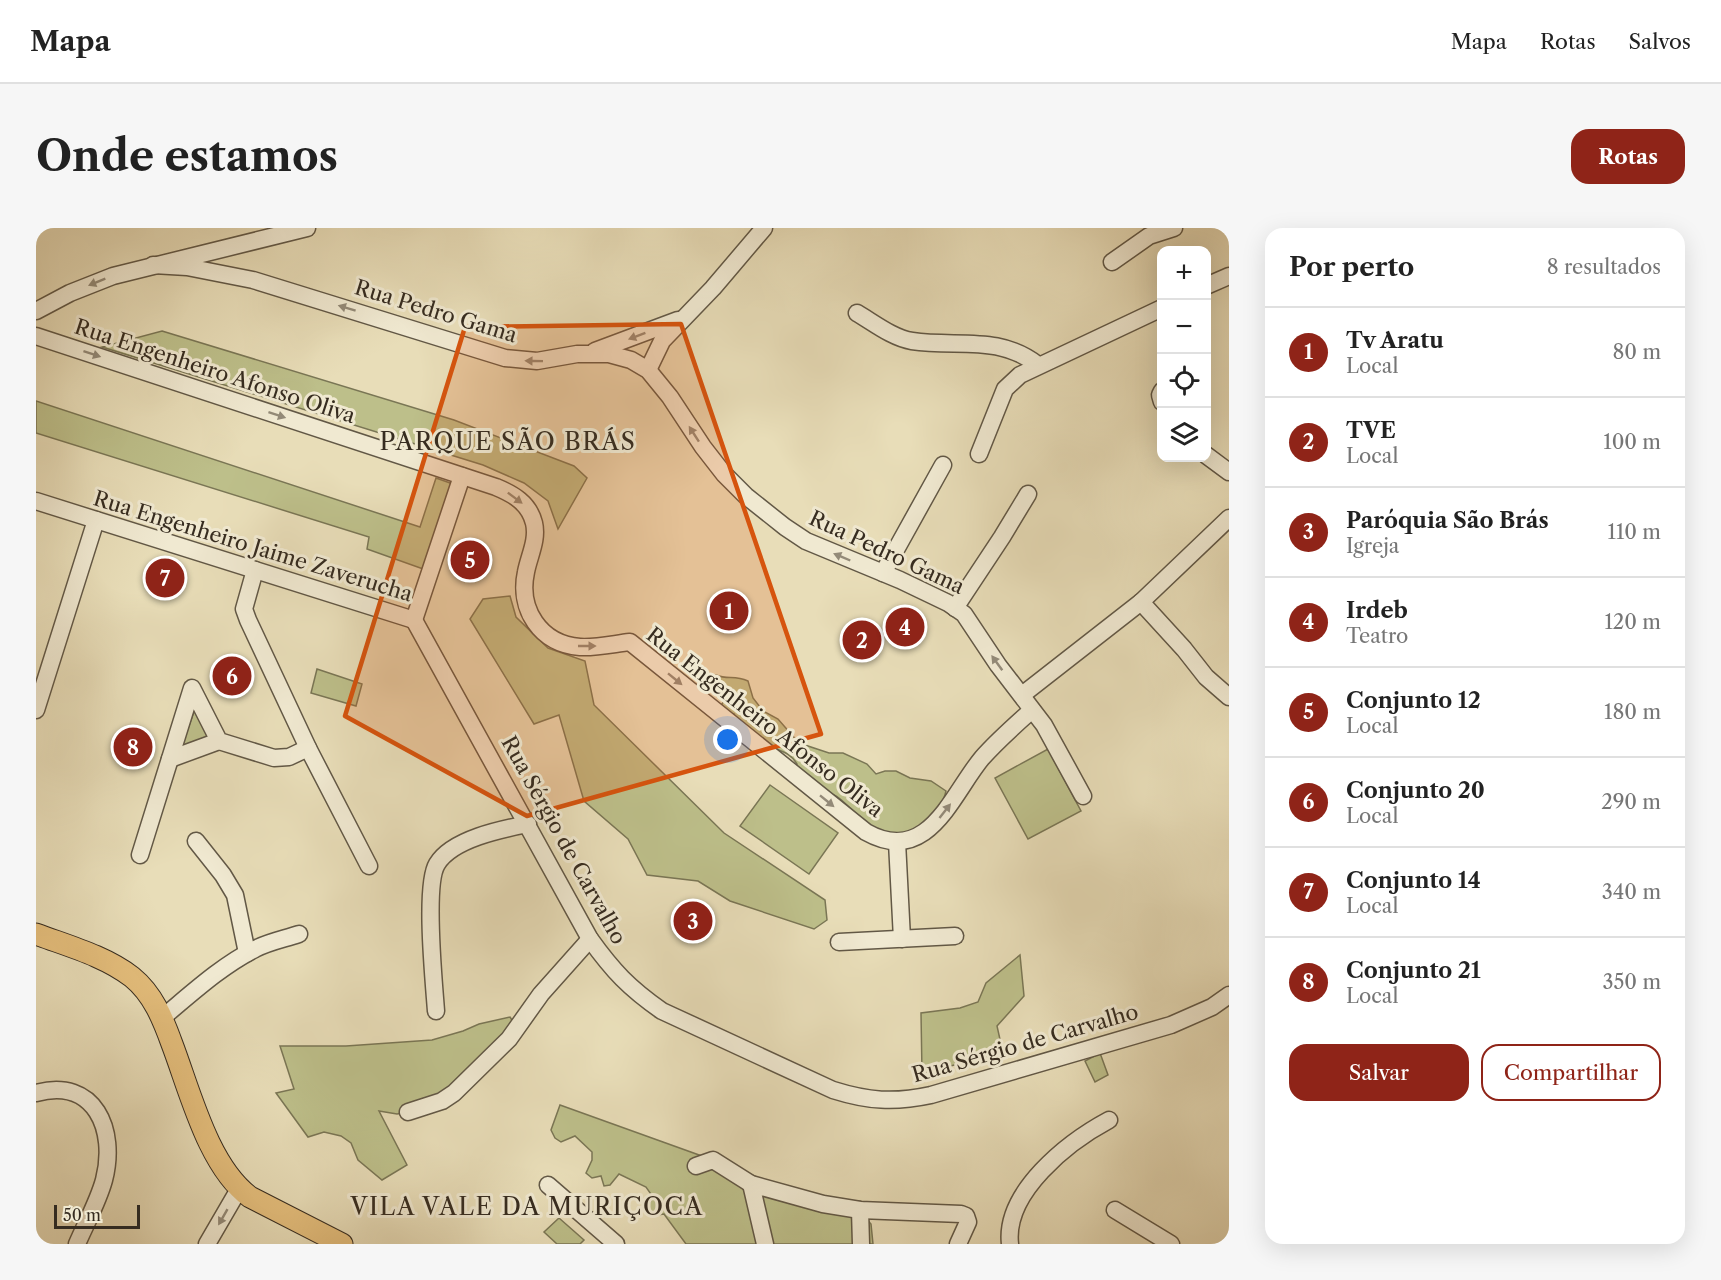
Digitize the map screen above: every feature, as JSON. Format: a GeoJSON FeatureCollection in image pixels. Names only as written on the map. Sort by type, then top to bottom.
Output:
{"type":"FeatureCollection","features":[{"type":"Feature","properties":{"kind":"main road"},"geometry":{"type":"LineString","coordinates":[[36,934],[115,965],[134,979],[150,996],[162,1018],[209,1140],[222,1166],[239,1189],[259,1202],[342,1244]]}},
{"type":"Feature","properties":{"kind":"street"},"geometry":{"type":"LineString","coordinates":[[36,311],[69,293],[113,276],[307,228]]}},
{"type":"Feature","properties":{"kind":"street"},"geometry":{"type":"LineString","coordinates":[[648,370],[662,341],[713,288],[764,228]]}},
{"type":"Feature","properties":{"kind":"street"},"geometry":{"type":"LineString","coordinates":[[1112,262],[1149,236],[1174,228]]}},
{"type":"Feature","properties":{"kind":"street","name":"Rua Pedro Gama"},"geometry":{"type":"LineString","coordinates":[[153,265],[187,267],[253,280],[505,358],[537,361],[592,353],[620,356],[648,370],[670,397],[712,461],[746,496],[785,527],[806,541],[883,573],[955,608],[970,622],[998,665],[1044,725],[1083,796]]}},
{"type":"Feature","properties":{"kind":"street"},"geometry":{"type":"LineString","coordinates":[[1211,284],[1229,276]]}},
{"type":"Feature","properties":{"kind":"street"},"geometry":{"type":"LineString","coordinates":[[979,454],[1005,389],[1020,375],[1157,310]]}},
{"type":"Feature","properties":{"kind":"street"},"geometry":{"type":"LineString","coordinates":[[857,313],[905,339],[1004,347],[1027,356],[1038,365]]}},
{"type":"Feature","properties":{"kind":"street"},"geometry":{"type":"LineString","coordinates":[[592,353],[682,319]]}},
{"type":"Feature","properties":{"kind":"street","name":"Rua Engenheiro Afonso Oliva"},"geometry":{"type":"LineString","coordinates":[[36,336],[510,493],[530,512],[535,533],[525,579],[525,599],[532,620],[540,629],[562,643],[579,647],[630,642],[866,832],[876,838],[897,842]]}},
{"type":"Feature","properties":{"kind":"street"},"geometry":{"type":"LineString","coordinates":[[1211,459],[1229,472]]}},
{"type":"Feature","properties":{"kind":"street"},"geometry":{"type":"LineString","coordinates":[[883,573],[944,465]]}},
{"type":"Feature","properties":{"kind":"street","name":"Rua Engenheiro Jaime Zaverucha"},"geometry":{"type":"LineString","coordinates":[[36,501],[414,620],[462,476]]}},
{"type":"Feature","properties":{"kind":"street"},"geometry":{"type":"LineString","coordinates":[[955,608],[1028,494]]}},
{"type":"Feature","properties":{"kind":"street"},"geometry":{"type":"LineString","coordinates":[[1022,695],[1141,602],[1229,518]]}},
{"type":"Feature","properties":{"kind":"street"},"geometry":{"type":"LineString","coordinates":[[36,710],[96,519]]}},
{"type":"Feature","properties":{"kind":"street"},"geometry":{"type":"LineString","coordinates":[[255,570],[244,609],[308,747],[369,866]]}},
{"type":"Feature","properties":{"kind":"street"},"geometry":{"type":"LineString","coordinates":[[1141,602],[1213,685],[1229,697]]}},
{"type":"Feature","properties":{"kind":"street","name":"Rua Sérgio de Carvalho"},"geometry":{"type":"LineString","coordinates":[[414,620],[590,939],[618,977],[662,1011],[833,1090],[874,1100],[912,1099],[954,1089],[1171,1024],[1212,1007],[1229,995]]}},
{"type":"Feature","properties":{"kind":"street"},"geometry":{"type":"LineString","coordinates":[[140,855],[192,688],[219,741]]}},
{"type":"Feature","properties":{"kind":"street"},"geometry":{"type":"LineString","coordinates":[[902,939],[897,842],[914,837],[939,819],[983,758],[1032,710]]}},
{"type":"Feature","properties":{"kind":"street"},"geometry":{"type":"LineString","coordinates":[[170,759],[219,741],[274,759],[289,757],[308,747]]}},
{"type":"Feature","properties":{"kind":"street"},"geometry":{"type":"LineString","coordinates":[[436,1011],[431,932],[434,877],[437,864],[449,852],[480,835],[528,824]]}},
{"type":"Feature","properties":{"kind":"street"},"geometry":{"type":"LineString","coordinates":[[196,841],[223,875],[235,895],[247,953]]}},
{"type":"Feature","properties":{"kind":"street"},"geometry":{"type":"LineString","coordinates":[[162,1018],[247,953],[258,947],[299,934]]}},
{"type":"Feature","properties":{"kind":"street"},"geometry":{"type":"LineString","coordinates":[[839,942],[955,936]]}},
{"type":"Feature","properties":{"kind":"street"},"geometry":{"type":"LineString","coordinates":[[408,1112],[442,1101],[454,1093],[509,1039],[541,994],[590,939]]}},
{"type":"Feature","properties":{"kind":"street"},"geometry":{"type":"LineString","coordinates":[[36,1093],[60,1090],[75,1093],[90,1101],[104,1126],[106,1142],[104,1179],[76,1244]]}},
{"type":"Feature","properties":{"kind":"street"},"geometry":{"type":"LineString","coordinates":[[1010,1244],[1009,1229],[1016,1205],[1038,1176],[1061,1152],[1087,1131],[1109,1120]]}},
{"type":"Feature","properties":{"kind":"street"},"geometry":{"type":"LineString","coordinates":[[696,1166],[713,1160],[751,1184],[823,1204],[860,1210],[962,1214],[968,1221],[958,1244]]}},
{"type":"Feature","properties":{"kind":"street"},"geometry":{"type":"LineString","coordinates":[[751,1184],[765,1244]]}},
{"type":"Feature","properties":{"kind":"street"},"geometry":{"type":"LineString","coordinates":[[548,1185],[616,1244]]}},
{"type":"Feature","properties":{"kind":"street"},"geometry":{"type":"LineString","coordinates":[[207,1244],[239,1189]]}},
{"type":"Feature","properties":{"kind":"street"},"geometry":{"type":"LineString","coordinates":[[860,1210],[861,1244]]}},
{"type":"Feature","properties":{"kind":"street"},"geometry":{"type":"LineString","coordinates":[[1115,1210],[1171,1244]]}},
{"type":"Feature","properties":{"kind":"highlighted area"},"geometry":{"type":"Polygon","coordinates":[[[681,324],[821,734],[527,816],[345,716],[465,327],[681,324]]]}},
{"type":"Feature","properties":{"kind":"green space"},"geometry":{"type":"Polygon","coordinates":[[[162,331],[454,420],[574,466],[587,478],[558,529],[548,501],[524,483],[483,465],[102,347],[162,331]]]}},
{"type":"Feature","properties":{"kind":"green space"},"geometry":{"type":"Polygon","coordinates":[[[36,401],[420,527],[436,478],[453,484],[426,570],[367,549],[369,537],[36,433],[36,401]]]}},
{"type":"Feature","properties":{"kind":"green space"},"geometry":{"type":"Polygon","coordinates":[[[510,596],[516,617],[548,648],[585,661],[594,705],[724,833],[825,900],[827,920],[814,929],[730,901],[698,881],[647,875],[628,839],[584,801],[559,715],[534,724],[470,619],[483,599],[510,596]]]}},
{"type":"Feature","properties":{"kind":"green space"},"geometry":{"type":"Polygon","coordinates":[[[317,669],[362,684],[356,706],[311,693],[317,669]]]}},
{"type":"Feature","properties":{"kind":"green space"},"geometry":{"type":"Polygon","coordinates":[[[716,675],[748,681],[753,698],[763,711],[778,719],[799,743],[829,753],[843,753],[867,764],[876,774],[896,771],[910,778],[931,781],[946,791],[938,809],[922,825],[903,833],[883,832],[865,822],[839,798],[815,785],[795,770],[797,764],[791,756],[756,738],[743,727],[734,714],[727,716],[717,705],[722,704],[726,697],[723,691],[709,685],[711,678],[716,675]]]}},
{"type":"Feature","properties":{"kind":"green space"},"geometry":{"type":"Polygon","coordinates":[[[195,709],[209,738],[181,748],[195,709]]]}},
{"type":"Feature","properties":{"kind":"green space"},"geometry":{"type":"Polygon","coordinates":[[[1048,749],[1081,811],[1028,839],[995,778],[1048,749]]]}},
{"type":"Feature","properties":{"kind":"green space"},"geometry":{"type":"Polygon","coordinates":[[[770,785],[838,833],[809,874],[740,826],[770,785]]]}},
{"type":"Feature","properties":{"kind":"green space"},"geometry":{"type":"Polygon","coordinates":[[[1020,955],[1024,996],[997,1026],[1003,1053],[922,1073],[921,1013],[960,1008],[978,1002],[986,983],[1020,955]]]}},
{"type":"Feature","properties":{"kind":"green space"},"geometry":{"type":"Polygon","coordinates":[[[510,1017],[517,1028],[469,1078],[408,1112],[397,1114],[379,1111],[407,1165],[382,1180],[358,1160],[351,1143],[341,1136],[324,1132],[308,1137],[276,1093],[294,1089],[280,1046],[346,1046],[432,1040],[479,1024],[510,1017]]]}},
{"type":"Feature","properties":{"kind":"green space"},"geometry":{"type":"Polygon","coordinates":[[[1100,1053],[1108,1075],[1095,1082],[1085,1061],[1100,1053]]]}},
{"type":"Feature","properties":{"kind":"green space"},"geometry":{"type":"Polygon","coordinates":[[[560,1105],[713,1160],[746,1181],[861,1213],[871,1224],[873,1244],[686,1244],[664,1214],[657,1215],[646,1209],[653,1197],[646,1187],[619,1174],[610,1185],[604,1186],[601,1176],[592,1178],[586,1173],[592,1160],[592,1152],[575,1136],[561,1142],[555,1138],[551,1130],[560,1105]]]}},
{"type":"Feature","properties":{"kind":"green space"},"geometry":{"type":"Polygon","coordinates":[[[559,1218],[584,1240],[580,1244],[557,1244],[544,1232],[559,1218]]]}},
{"type":"Feature","properties":{"kind":"place","name":"Conjunto 12"},"geometry":{"type":"Point","coordinates":[470,560]}},
{"type":"Feature","properties":{"kind":"place","name":"Conjunto 14"},"geometry":{"type":"Point","coordinates":[165,578]}},
{"type":"Feature","properties":{"kind":"place","name":"Tv Aratu"},"geometry":{"type":"Point","coordinates":[729,611]}},
{"type":"Feature","properties":{"kind":"place","name":"Irdeb"},"geometry":{"type":"Point","coordinates":[905,627]}},
{"type":"Feature","properties":{"kind":"place","name":"TVE"},"geometry":{"type":"Point","coordinates":[862,640]}},
{"type":"Feature","properties":{"kind":"place","name":"Conjunto 20"},"geometry":{"type":"Point","coordinates":[232,676]}},
{"type":"Feature","properties":{"kind":"place","name":"Conjunto 21"},"geometry":{"type":"Point","coordinates":[133,747]}},
{"type":"Feature","properties":{"kind":"place","name":"Paróquia São Brás"},"geometry":{"type":"Point","coordinates":[693,921]}},
{"type":"Feature","properties":{"kind":"district","name":"PARQUE SÃO BRÁS"},"geometry":{"type":"Point","coordinates":[508,441]}},
{"type":"Feature","properties":{"kind":"district","name":"VILA VALE DA MURIÇOCA"},"geometry":{"type":"Point","coordinates":[527,1206]}}]}
